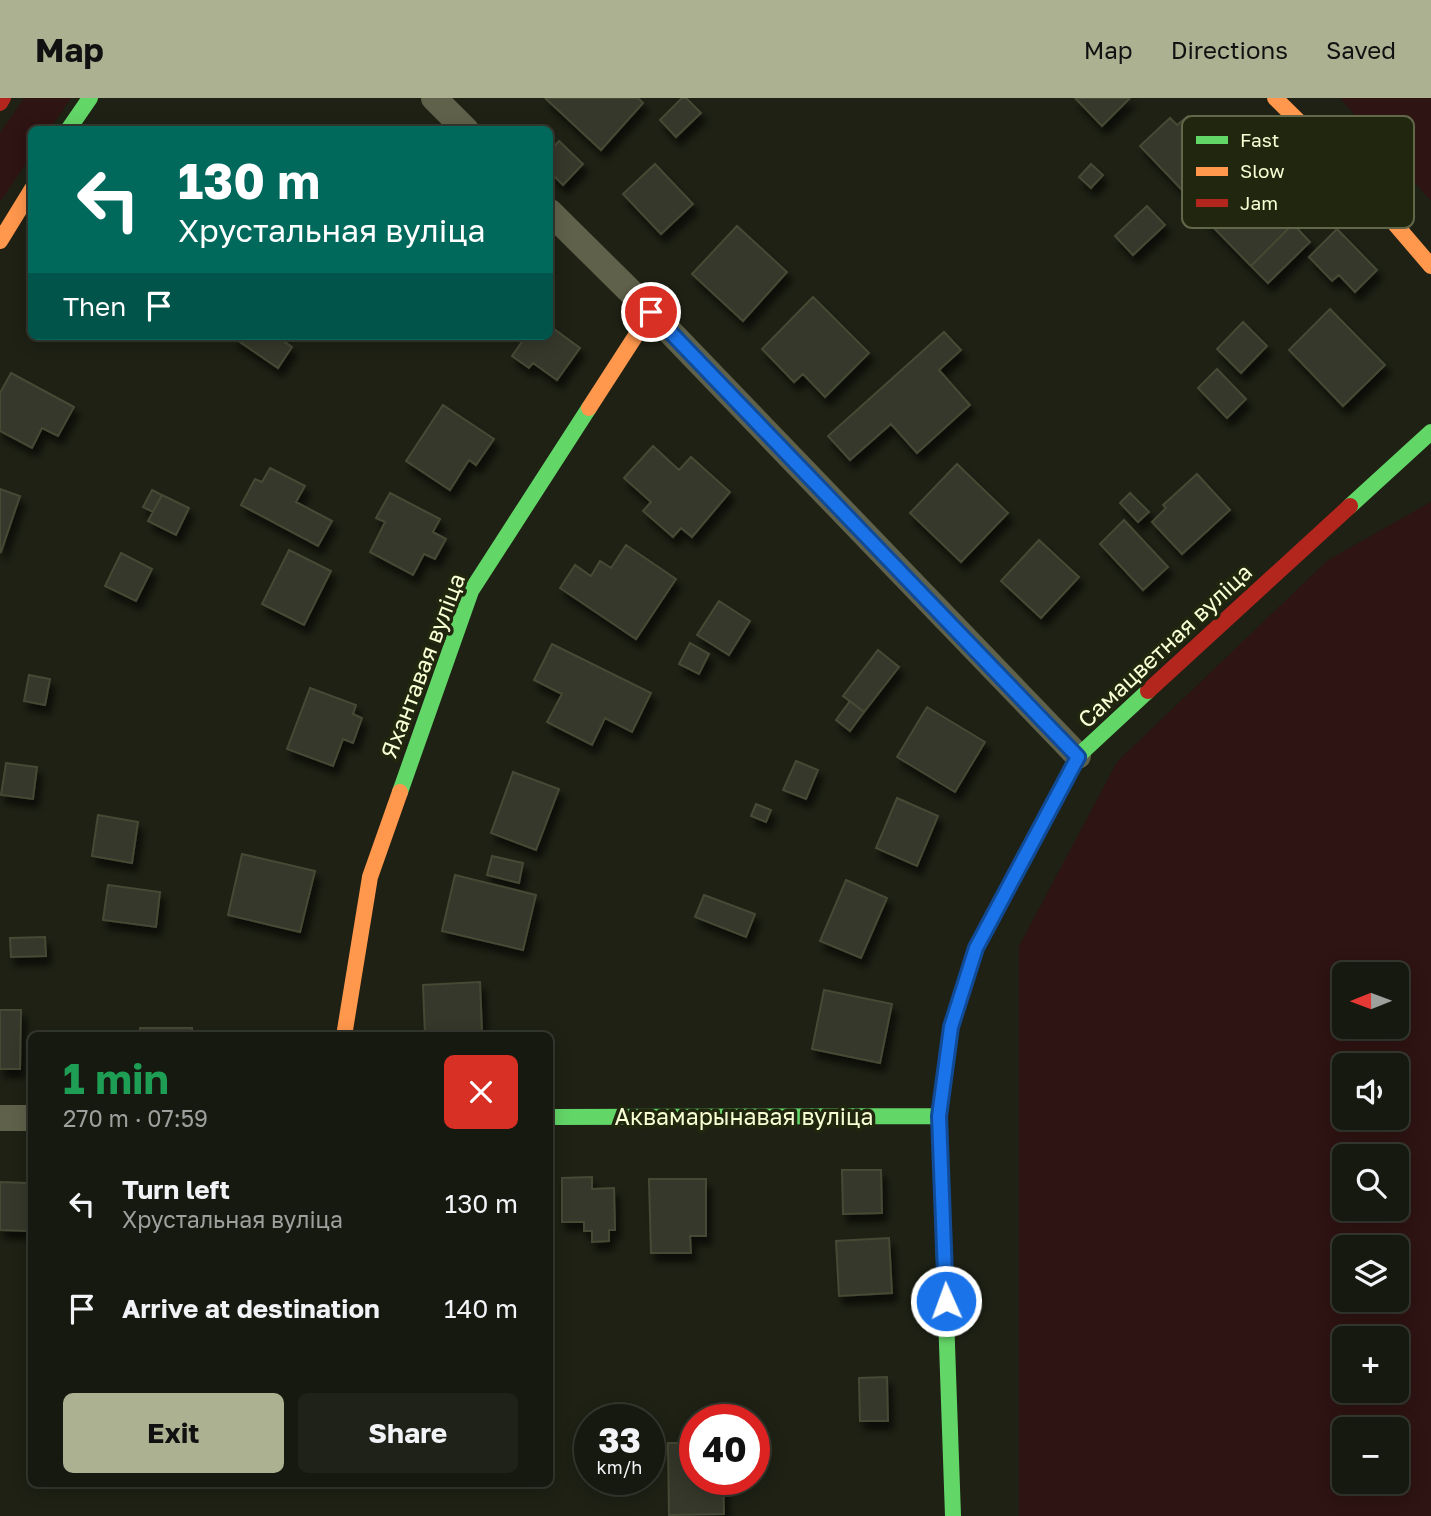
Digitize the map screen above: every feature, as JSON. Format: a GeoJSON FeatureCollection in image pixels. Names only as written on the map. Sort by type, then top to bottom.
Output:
{"type":"FeatureCollection","features":[{"type":"Feature","properties":{"kind":"street"},"geometry":{"type":"LineString","coordinates":[[0,103],[3,98]]}},
{"type":"Feature","properties":{"kind":"street"},"geometry":{"type":"LineString","coordinates":[[71,126],[90,98]]}},
{"type":"Feature","properties":{"kind":"street"},"geometry":{"type":"LineString","coordinates":[[434,98],[462,126]]}},
{"type":"Feature","properties":{"kind":"street"},"geometry":{"type":"LineString","coordinates":[[1275,98],[1293,116]]}},
{"type":"Feature","properties":{"kind":"street"},"geometry":{"type":"LineString","coordinates":[[0,241],[28,196]]}},
{"type":"Feature","properties":{"kind":"street"},"geometry":{"type":"LineString","coordinates":[[553,215],[651,312],[1078,757]]}},
{"type":"Feature","properties":{"kind":"street"},"geometry":{"type":"LineString","coordinates":[[1399,228],[1431,265]]}},
{"type":"Feature","properties":{"kind":"street","name":"Яхантавая вуліца"},"geometry":{"type":"LineString","coordinates":[[345,1032],[370,877],[471,591],[651,312]]}},
{"type":"Feature","properties":{"kind":"street","name":"Самацветная вуліца"},"geometry":{"type":"LineString","coordinates":[[953,1516],[939,1116],[951,1027],[976,948],[1078,757],[1431,432]]}},
{"type":"Feature","properties":{"kind":"street","name":"Аквамарынавая вуліца"},"geometry":{"type":"LineString","coordinates":[[553,1117],[939,1116]]}},
{"type":"Feature","properties":{"kind":"street"},"geometry":{"type":"LineString","coordinates":[[0,1118],[28,1118]]}},
{"type":"Feature","properties":{"kind":"shaded area"},"geometry":{"type":"Polygon","coordinates":[[[24,98],[71,98],[52,126],[28,126],[28,160],[0,202],[0,133],[24,98]]]}},
{"type":"Feature","properties":{"kind":"shaded area"},"geometry":{"type":"Polygon","coordinates":[[[1340,98],[1431,98],[1431,201],[1414,182],[1414,116],[1356,116],[1340,98]]]}},
{"type":"Feature","properties":{"kind":"shaded area"},"geometry":{"type":"Polygon","coordinates":[[[1431,502],[1431,1516],[1019,1516],[1019,946],[1117,762],[1328,560],[1431,502]]]}},
{"type":"Feature","properties":{"kind":"building"},"geometry":{"type":"Polygon","coordinates":[[[545,98],[638,98],[643,103],[601,150],[545,98]]]}},
{"type":"Feature","properties":{"kind":"building"},"geometry":{"type":"Polygon","coordinates":[[[682,98],[686,98],[701,113],[676,137],[660,120],[682,98]]]}},
{"type":"Feature","properties":{"kind":"building"},"geometry":{"type":"Polygon","coordinates":[[[1075,98],[1130,98],[1102,126],[1075,98]]]}},
{"type":"Feature","properties":{"kind":"building"},"geometry":{"type":"Polygon","coordinates":[[[1170,118],[1177,125],[1182,121],[1182,190],[1140,146],[1170,118]]]}},
{"type":"Feature","properties":{"kind":"building"},"geometry":{"type":"Polygon","coordinates":[[[559,141],[583,164],[563,185],[553,175],[553,148],[559,141]]]}},
{"type":"Feature","properties":{"kind":"building"},"geometry":{"type":"Polygon","coordinates":[[[655,164],[693,204],[661,234],[623,194],[655,164]]]}},
{"type":"Feature","properties":{"kind":"building"},"geometry":{"type":"Polygon","coordinates":[[[1091,164],[1103,175],[1091,188],[1079,177],[1091,164]]]}},
{"type":"Feature","properties":{"kind":"building"},"geometry":{"type":"Polygon","coordinates":[[[1147,206],[1165,225],[1133,255],[1115,236],[1147,206]]]}},
{"type":"Feature","properties":{"kind":"building"},"geometry":{"type":"Polygon","coordinates":[[[737,226],[787,272],[743,321],[692,274],[737,226]]]}},
{"type":"Feature","properties":{"kind":"building"},"geometry":{"type":"Polygon","coordinates":[[[1214,228],[1289,228],[1251,266],[1214,228]]]}},
{"type":"Feature","properties":{"kind":"building"},"geometry":{"type":"Polygon","coordinates":[[[1289,228],[1297,228],[1310,242],[1268,283],[1251,266],[1289,228]]]}},
{"type":"Feature","properties":{"kind":"building"},"geometry":{"type":"Polygon","coordinates":[[[1337,229],[1377,270],[1355,292],[1339,275],[1332,281],[1309,257],[1337,229]]]}},
{"type":"Feature","properties":{"kind":"building"},"geometry":{"type":"Polygon","coordinates":[[[813,297],[869,353],[825,397],[803,374],[794,382],[762,349],[813,297]]]}},
{"type":"Feature","properties":{"kind":"building"},"geometry":{"type":"Polygon","coordinates":[[[1330,309],[1385,365],[1343,406],[1289,350],[1330,309]]]}},
{"type":"Feature","properties":{"kind":"building"},"geometry":{"type":"Polygon","coordinates":[[[1243,322],[1267,346],[1241,373],[1217,349],[1243,322]]]}},
{"type":"Feature","properties":{"kind":"building"},"geometry":{"type":"Polygon","coordinates":[[[553,328],[580,348],[557,380],[533,363],[529,368],[512,356],[523,340],[553,340],[553,328]]]}},
{"type":"Feature","properties":{"kind":"building"},"geometry":{"type":"Polygon","coordinates":[[[944,332],[961,350],[939,370],[970,405],[917,453],[891,424],[850,460],[828,436],[944,332]]]}},
{"type":"Feature","properties":{"kind":"building"},"geometry":{"type":"Polygon","coordinates":[[[237,340],[282,340],[292,347],[278,368],[237,340]]]}},
{"type":"Feature","properties":{"kind":"building"},"geometry":{"type":"Polygon","coordinates":[[[1217,369],[1246,399],[1227,418],[1198,388],[1217,369]]]}},
{"type":"Feature","properties":{"kind":"building"},"geometry":{"type":"Polygon","coordinates":[[[11,373],[74,407],[58,436],[42,428],[32,448],[0,431],[0,393],[11,373]]]}},
{"type":"Feature","properties":{"kind":"building"},"geometry":{"type":"Polygon","coordinates":[[[443,405],[494,439],[476,465],[469,460],[450,490],[406,461],[443,405]]]}},
{"type":"Feature","properties":{"kind":"building"},"geometry":{"type":"Polygon","coordinates":[[[653,446],[679,470],[691,457],[730,492],[692,537],[681,528],[673,537],[643,511],[651,502],[624,478],[653,446]]]}},
{"type":"Feature","properties":{"kind":"building"},"geometry":{"type":"Polygon","coordinates":[[[957,464],[1008,513],[961,562],[910,513],[957,464]]]}},
{"type":"Feature","properties":{"kind":"building"},"geometry":{"type":"Polygon","coordinates":[[[270,468],[305,486],[296,502],[332,521],[318,546],[241,505],[255,479],[262,482],[270,468]]]}},
{"type":"Feature","properties":{"kind":"building"},"geometry":{"type":"Polygon","coordinates":[[[1197,474],[1230,510],[1182,554],[1152,522],[1166,508],[1163,505],[1197,474]]]}},
{"type":"Feature","properties":{"kind":"building"},"geometry":{"type":"Polygon","coordinates":[[[0,489],[20,496],[1,552],[0,551],[0,489]]]}},
{"type":"Feature","properties":{"kind":"building"},"geometry":{"type":"Polygon","coordinates":[[[152,490],[162,495],[153,512],[143,507],[152,490]]]}},
{"type":"Feature","properties":{"kind":"building"},"geometry":{"type":"Polygon","coordinates":[[[390,493],[440,519],[433,532],[446,539],[435,559],[424,554],[413,575],[370,552],[385,522],[376,518],[390,493]]]}},
{"type":"Feature","properties":{"kind":"building"},"geometry":{"type":"Polygon","coordinates":[[[1130,493],[1149,512],[1138,522],[1120,503],[1130,493]]]}},
{"type":"Feature","properties":{"kind":"building"},"geometry":{"type":"Polygon","coordinates":[[[162,495],[189,508],[176,535],[148,521],[162,495]]]}},
{"type":"Feature","properties":{"kind":"building"},"geometry":{"type":"Polygon","coordinates":[[[1124,520],[1168,567],[1143,590],[1100,544],[1124,520]]]}},
{"type":"Feature","properties":{"kind":"building"},"geometry":{"type":"Polygon","coordinates":[[[1039,540],[1079,577],[1041,618],[1001,581],[1039,540]]]}},
{"type":"Feature","properties":{"kind":"building"},"geometry":{"type":"Polygon","coordinates":[[[626,545],[676,579],[636,639],[560,588],[575,565],[591,576],[600,561],[611,568],[626,545]]]}},
{"type":"Feature","properties":{"kind":"building"},"geometry":{"type":"Polygon","coordinates":[[[289,550],[331,571],[304,625],[262,604],[289,550]]]}},
{"type":"Feature","properties":{"kind":"building"},"geometry":{"type":"Polygon","coordinates":[[[121,553],[152,569],[136,601],[105,586],[121,553]]]}},
{"type":"Feature","properties":{"kind":"building"},"geometry":{"type":"Polygon","coordinates":[[[719,601],[750,621],[729,655],[697,635],[719,601]]]}},
{"type":"Feature","properties":{"kind":"building"},"geometry":{"type":"Polygon","coordinates":[[[690,643],[709,654],[699,674],[679,664],[690,643]]]}},
{"type":"Feature","properties":{"kind":"building"},"geometry":{"type":"Polygon","coordinates":[[[552,644],[651,693],[632,732],[605,718],[592,745],[547,722],[562,694],[534,680],[552,644]]]}},
{"type":"Feature","properties":{"kind":"building"},"geometry":{"type":"Polygon","coordinates":[[[878,650],[899,667],[864,712],[843,696],[878,650]]]}},
{"type":"Feature","properties":{"kind":"building"},"geometry":{"type":"Polygon","coordinates":[[[29,675],[50,679],[45,705],[24,701],[29,675]]]}},
{"type":"Feature","properties":{"kind":"building"},"geometry":{"type":"Polygon","coordinates":[[[310,688],[356,705],[353,714],[362,718],[353,743],[343,739],[333,766],[287,749],[310,688]]]}},
{"type":"Feature","properties":{"kind":"building"},"geometry":{"type":"Polygon","coordinates":[[[850,701],[864,712],[850,731],[836,720],[850,701]]]}},
{"type":"Feature","properties":{"kind":"building"},"geometry":{"type":"Polygon","coordinates":[[[927,707],[985,742],[955,792],[897,757],[927,707]]]}},
{"type":"Feature","properties":{"kind":"building"},"geometry":{"type":"Polygon","coordinates":[[[796,761],[818,770],[806,799],[783,790],[796,761]]]}},
{"type":"Feature","properties":{"kind":"building"},"geometry":{"type":"Polygon","coordinates":[[[6,763],[37,767],[33,799],[1,795],[6,763]]]}},
{"type":"Feature","properties":{"kind":"building"},"geometry":{"type":"Polygon","coordinates":[[[513,772],[559,789],[536,850],[491,833],[513,772]]]}},
{"type":"Feature","properties":{"kind":"building"},"geometry":{"type":"Polygon","coordinates":[[[897,798],[938,816],[917,866],[876,848],[897,798]]]}},
{"type":"Feature","properties":{"kind":"building"},"geometry":{"type":"Polygon","coordinates":[[[756,804],[771,810],[766,822],[751,816],[756,804]]]}},
{"type":"Feature","properties":{"kind":"building"},"geometry":{"type":"Polygon","coordinates":[[[98,815],[138,822],[132,863],[92,856],[98,815]]]}},
{"type":"Feature","properties":{"kind":"building"},"geometry":{"type":"Polygon","coordinates":[[[242,854],[315,871],[300,932],[228,915],[242,854]]]}},
{"type":"Feature","properties":{"kind":"building"},"geometry":{"type":"Polygon","coordinates":[[[492,856],[523,863],[519,883],[487,875],[492,856]]]}},
{"type":"Feature","properties":{"kind":"building"},"geometry":{"type":"Polygon","coordinates":[[[455,875],[536,895],[523,950],[442,931],[455,875]]]}},
{"type":"Feature","properties":{"kind":"building"},"geometry":{"type":"Polygon","coordinates":[[[846,880],[887,898],[861,958],[820,941],[846,880]]]}},
{"type":"Feature","properties":{"kind":"building"},"geometry":{"type":"Polygon","coordinates":[[[108,885],[160,892],[156,927],[103,920],[108,885]]]}},
{"type":"Feature","properties":{"kind":"building"},"geometry":{"type":"Polygon","coordinates":[[[704,895],[755,914],[746,937],[695,917],[704,895]]]}},
{"type":"Feature","properties":{"kind":"building"},"geometry":{"type":"Polygon","coordinates":[[[45,937],[46,956],[11,957],[10,938],[45,937]]]}},
{"type":"Feature","properties":{"kind":"building"},"geometry":{"type":"Polygon","coordinates":[[[480,982],[482,1031],[425,1032],[423,985],[480,982]]]}},
{"type":"Feature","properties":{"kind":"building"},"geometry":{"type":"Polygon","coordinates":[[[824,990],[892,1004],[880,1063],[812,1049],[824,990]]]}},
{"type":"Feature","properties":{"kind":"building"},"geometry":{"type":"Polygon","coordinates":[[[0,1010],[21,1010],[20,1069],[0,1069],[0,1010]]]}},
{"type":"Feature","properties":{"kind":"building"},"geometry":{"type":"Polygon","coordinates":[[[140,1028],[192,1028],[192,1032],[140,1032],[140,1028]]]}},
{"type":"Feature","properties":{"kind":"building"},"geometry":{"type":"Polygon","coordinates":[[[842,1170],[881,1170],[882,1213],[843,1214],[842,1170]]]}},
{"type":"Feature","properties":{"kind":"building"},"geometry":{"type":"Polygon","coordinates":[[[592,1177],[592,1189],[614,1188],[615,1230],[609,1230],[609,1241],[592,1242],[592,1231],[584,1231],[584,1222],[562,1222],[562,1178],[592,1177]]]}},
{"type":"Feature","properties":{"kind":"building"},"geometry":{"type":"Polygon","coordinates":[[[649,1179],[706,1179],[706,1236],[690,1236],[691,1253],[651,1253],[649,1179]]]}},
{"type":"Feature","properties":{"kind":"building"},"geometry":{"type":"Polygon","coordinates":[[[0,1182],[28,1183],[28,1231],[0,1230],[0,1182]]]}},
{"type":"Feature","properties":{"kind":"building"},"geometry":{"type":"Polygon","coordinates":[[[889,1238],[892,1293],[839,1296],[836,1241],[889,1238]]]}},
{"type":"Feature","properties":{"kind":"building"},"geometry":{"type":"Polygon","coordinates":[[[887,1377],[888,1421],[860,1421],[859,1378],[887,1377]]]}},
{"type":"Feature","properties":{"kind":"building"},"geometry":{"type":"Polygon","coordinates":[[[668,1443],[679,1443],[679,1495],[723,1495],[724,1514],[669,1515],[668,1443]]]}},
{"type":"Feature","properties":{"kind":"traffic: fast"},"geometry":{"type":"LineString","coordinates":[[71,126],[90,98]]}},
{"type":"Feature","properties":{"kind":"traffic: fast"},"geometry":{"type":"LineString","coordinates":[[400,792],[471,591],[589,408]]}},
{"type":"Feature","properties":{"kind":"traffic: fast"},"geometry":{"type":"LineString","coordinates":[[1350,506],[1431,432]]}},
{"type":"Feature","properties":{"kind":"traffic: fast"},"geometry":{"type":"LineString","coordinates":[[953,1516],[939,1116],[951,1027],[976,948],[1078,756],[1148,691]]}},
{"type":"Feature","properties":{"kind":"traffic: fast"},"geometry":{"type":"LineString","coordinates":[[553,1117],[939,1116]]}},
{"type":"Feature","properties":{"kind":"traffic: slow"},"geometry":{"type":"LineString","coordinates":[[1275,98],[1293,116]]}},
{"type":"Feature","properties":{"kind":"traffic: slow"},"geometry":{"type":"LineString","coordinates":[[0,241],[28,196]]}},
{"type":"Feature","properties":{"kind":"traffic: slow"},"geometry":{"type":"LineString","coordinates":[[1398,228],[1431,266]]}},
{"type":"Feature","properties":{"kind":"traffic: slow"},"geometry":{"type":"LineString","coordinates":[[589,408],[651,312]]}},
{"type":"Feature","properties":{"kind":"traffic: slow"},"geometry":{"type":"LineString","coordinates":[[345,1032],[370,877],[400,792]]}},
{"type":"Feature","properties":{"kind":"traffic: jam"},"geometry":{"type":"LineString","coordinates":[[0,103],[3,98]]}},
{"type":"Feature","properties":{"kind":"traffic: jam"},"geometry":{"type":"LineString","coordinates":[[1148,691],[1350,506]]}},
{"type":"Feature","properties":{"kind":"route"},"geometry":{"type":"LineString","coordinates":[[651,312],[1078,757],[976,948],[951,1027],[939,1116],[946,1301]]}}]}
